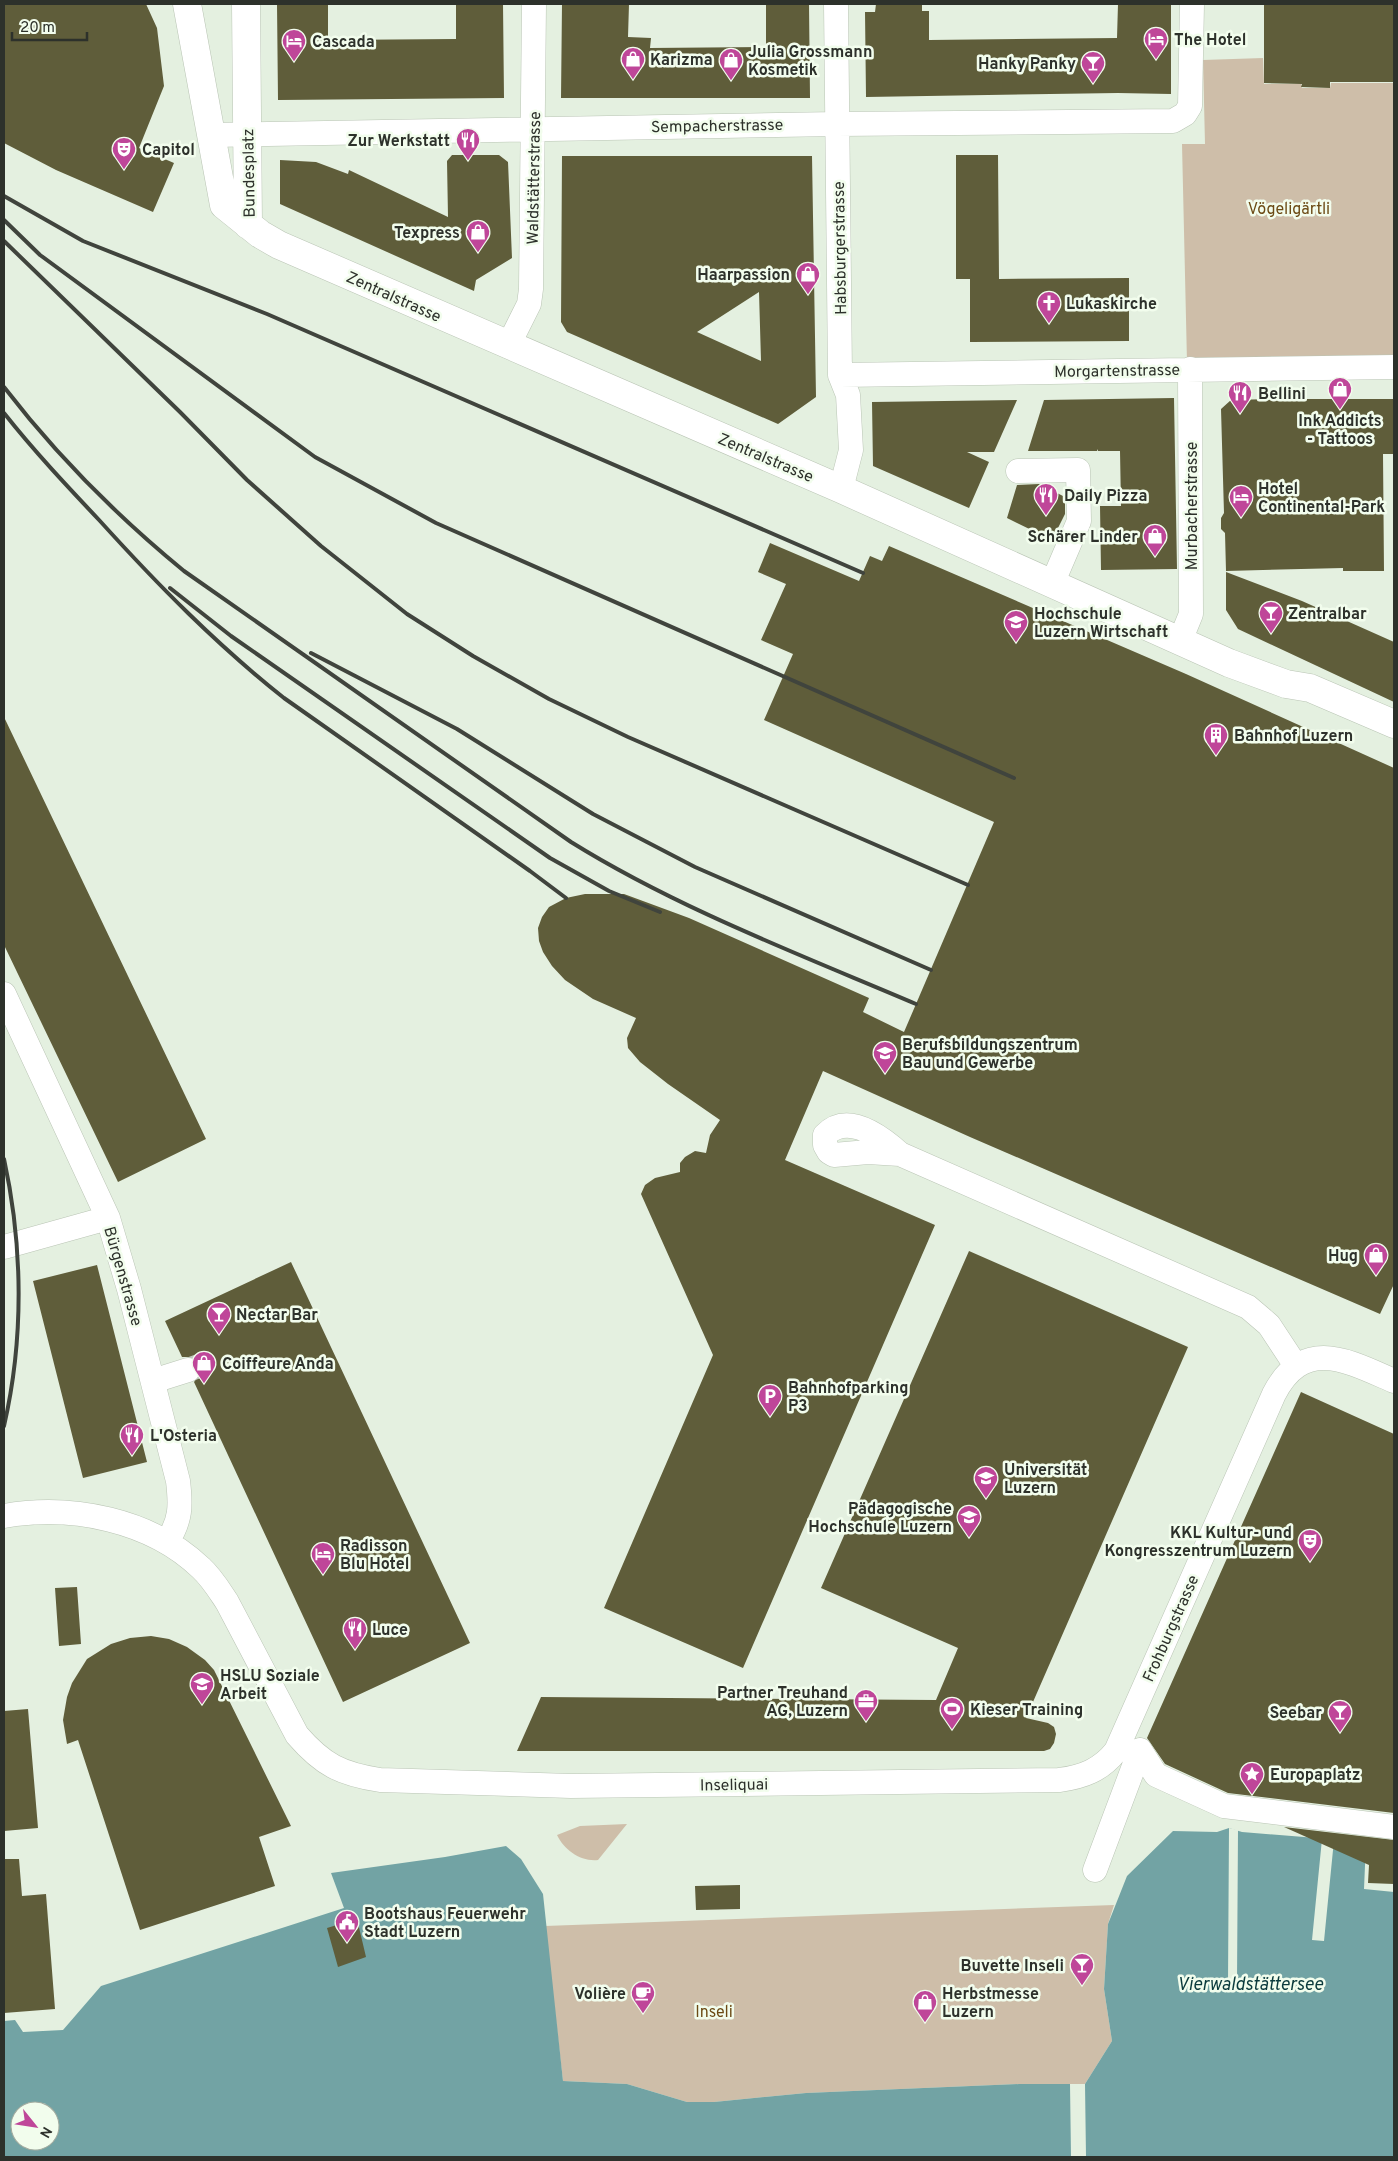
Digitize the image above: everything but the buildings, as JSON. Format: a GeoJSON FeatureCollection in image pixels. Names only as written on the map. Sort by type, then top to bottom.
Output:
{"type":"FeatureCollection","features":[{"type":"Feature","properties":{"kind":"main road","name":"Bundesplatz"},"geometry":{"type":"LineString","coordinates":[[187,4],[224,204],[248,225]]}},
{"type":"Feature","properties":{"kind":"main road","name":"Bundesplatz"},"geometry":{"type":"LineString","coordinates":[[246,4],[248,225]]}},
{"type":"Feature","properties":{"kind":"main road","name":"Zentralstrasse"},"geometry":{"type":"LineString","coordinates":[[248,225],[279,245],[841,489],[1180,641],[1286,684],[1310,688],[1394,724]]}},
{"type":"Feature","properties":{"kind":"main road","name":"Zentralstrasse"},"geometry":{"type":"LineString","coordinates":[[1286,684],[1303,701],[1394,741]]}},
{"type":"Feature","properties":{"kind":"street","name":"Waldstätterstrasse"},"geometry":{"type":"LineString","coordinates":[[508,346],[529,304],[531,289],[534,4]]}},
{"type":"Feature","properties":{"kind":"street","name":"Habsburgerstrasse"},"geometry":{"type":"LineString","coordinates":[[836,4],[840,375],[848,395],[851,450],[841,489]]}},
{"type":"Feature","properties":{"kind":"street","name":"Sempacherstrasse"},"geometry":{"type":"LineString","coordinates":[[210,135],[534,128],[1173,122],[1185,114],[1190,106],[1192,4]]}},
{"type":"Feature","properties":{"kind":"street","name":"Morgartenstrasse"},"geometry":{"type":"LineString","coordinates":[[840,375],[1394,367]]}},
{"type":"Feature","properties":{"kind":"street","name":"Murbacherstrasse"},"geometry":{"type":"LineString","coordinates":[[1180,641],[1191,614],[1190,369]]}},
{"type":"Feature","properties":{"kind":"street"},"geometry":{"type":"LineString","coordinates":[[1018,471],[1078,470],[1079,522],[1052,584]]}},
{"type":"Feature","properties":{"kind":"street"},"geometry":{"type":"LineString","coordinates":[[4,994],[108,1218]]}},
{"type":"Feature","properties":{"kind":"street"},"geometry":{"type":"LineString","coordinates":[[900,1154],[1241,1304],[1262,1318],[1296,1366],[1313,1359],[1338,1358],[1394,1381]]}},
{"type":"Feature","properties":{"kind":"street","name":"Bürgenstrasse"},"geometry":{"type":"LineString","coordinates":[[4,1247],[108,1218],[123,1267],[178,1481],[180,1495],[178,1521],[167,1542]]}},
{"type":"Feature","properties":{"kind":"street","name":"Frohburgstrasse"},"geometry":{"type":"LineString","coordinates":[[1087,1774],[1109,1760],[1116,1751],[1274,1394],[1284,1376],[1296,1366]]}},
{"type":"Feature","properties":{"kind":"street"},"geometry":{"type":"LineString","coordinates":[[153,1381],[188,1370]]}},
{"type":"Feature","properties":{"kind":"street","name":"Inseliquai"},"geometry":{"type":"LineString","coordinates":[[4,1516],[30,1513],[85,1515],[136,1527],[167,1542],[202,1568],[218,1588],[237,1619],[297,1736],[313,1753],[334,1769],[358,1777],[380,1780],[591,1786],[1028,1781],[1059,1780],[1087,1774]]}},
{"type":"Feature","properties":{"kind":"street"},"geometry":{"type":"LineString","coordinates":[[1095,1870],[1104,1825],[1140,1750],[1156,1775],[1224,1806],[1235,1818],[1328,1829],[1394,1827]]}},
{"type":"Feature","properties":{"kind":"green space","name":"Vögeligärtli"},"geometry":{"type":"Polygon","coordinates":[[[1263,58],[1264,84],[1301,84],[1302,88],[1330,88],[1331,83],[1394,83],[1394,356],[1187,362],[1182,144],[1205,144],[1203,60],[1263,58]]]}},
{"type":"Feature","properties":{"kind":"green space"},"geometry":{"type":"Polygon","coordinates":[[[627,1824],[598,1860],[585,1859],[574,1854],[564,1846],[557,1835],[580,1826],[627,1824]]]}},
{"type":"Feature","properties":{"kind":"green space","name":"Inseli"},"geometry":{"type":"Polygon","coordinates":[[[1114,1905],[1108,1924],[1104,1989],[1112,2041],[1085,2084],[1019,2084],[806,2093],[714,2102],[687,2102],[627,2084],[563,2081],[545,1926],[1114,1905]]]}},
{"type":"Feature","properties":{"kind":"water","name":"Vierwaldstättersee"},"geometry":{"type":"Polygon","coordinates":[[[1229,1828],[1242,1832],[1366,1842],[1364,1889],[1394,1892],[1394,2157],[4,2157],[4,2021],[15,2020],[23,2032],[63,2030],[101,1986],[344,1908],[331,1873],[445,1857],[506,1846],[521,1859],[543,1894],[563,2081],[627,2084],[687,2102],[714,2102],[806,2093],[1019,2084],[1085,2084],[1112,2041],[1104,1989],[1108,1924],[1127,1876],[1173,1831],[1217,1832],[1229,1828]]]}},
{"type":"Feature","properties":{"kind":"pier"},"geometry":{"type":"Polygon","coordinates":[[[1229,1828],[1238,1830],[1237,1982],[1228,1982],[1229,1828]]]}},
{"type":"Feature","properties":{"kind":"pier"},"geometry":{"type":"Polygon","coordinates":[[[1322,1839],[1334,1840],[1324,1941],[1312,1940],[1322,1839]]]}},
{"type":"Feature","properties":{"kind":"pier"},"geometry":{"type":"Polygon","coordinates":[[[1070,2084],[1085,2084],[1086,2157],[1071,2157],[1070,2084]]]}},
{"type":"Feature","properties":{"kind":"tunnel"},"geometry":{"type":"LineString","coordinates":[[188,1370],[207,1363]]}},
{"type":"Feature","properties":{"kind":"railway"},"geometry":{"type":"LineString","coordinates":[[4,196],[83,241],[267,314],[863,573]]}},
{"type":"Feature","properties":{"kind":"railway"},"geometry":{"type":"LineString","coordinates":[[4,220],[40,255],[315,457],[436,523],[1014,778]]}},
{"type":"Feature","properties":{"kind":"railway"},"geometry":{"type":"LineString","coordinates":[[4,241],[247,480],[321,546],[407,614],[473,656],[549,699],[628,737],[968,885]]}},
{"type":"Feature","properties":{"kind":"railway"},"geometry":{"type":"LineString","coordinates":[[4,387],[45,437],[89,484],[135,529],[184,571],[571,842],[653,888],[696,909],[784,949],[916,1004]]}},
{"type":"Feature","properties":{"kind":"railway"},"geometry":{"type":"LineString","coordinates":[[4,413],[51,468],[144,568],[188,613],[259,678],[284,698],[566,898]]}},
{"type":"Feature","properties":{"kind":"railway"},"geometry":{"type":"LineString","coordinates":[[170,588],[231,636],[550,858],[609,891],[660,912]]}},
{"type":"Feature","properties":{"kind":"railway"},"geometry":{"type":"LineString","coordinates":[[311,653],[457,729],[593,814],[695,867],[931,970]]}},
{"type":"Feature","properties":{"kind":"railway"},"geometry":{"type":"LineString","coordinates":[[4,1159],[15,1225],[19,1292],[15,1360],[4,1426]]}},
{"type":"Feature","properties":{"kind":"place","name":"The Hotel"},"geometry":{"type":"Point","coordinates":[1156,60]}},
{"type":"Feature","properties":{"kind":"place","name":"Cascada"},"geometry":{"type":"Point","coordinates":[294,62]}},
{"type":"Feature","properties":{"kind":"place","name":"Karizma"},"geometry":{"type":"Point","coordinates":[633,80]}},
{"type":"Feature","properties":{"kind":"place","name":"Julia Grossmann Kosmetik"},"geometry":{"type":"Point","coordinates":[731,81]}},
{"type":"Feature","properties":{"kind":"place","name":"Hanky Panky"},"geometry":{"type":"Point","coordinates":[1093,84]}},
{"type":"Feature","properties":{"kind":"place","name":"Zur Werkstatt"},"geometry":{"type":"Point","coordinates":[468,161]}},
{"type":"Feature","properties":{"kind":"place","name":"Capitol"},"geometry":{"type":"Point","coordinates":[124,170]}},
{"type":"Feature","properties":{"kind":"place","name":"Texpress"},"geometry":{"type":"Point","coordinates":[478,253]}},
{"type":"Feature","properties":{"kind":"place","name":"Haarpassion"},"geometry":{"type":"Point","coordinates":[808,295]}},
{"type":"Feature","properties":{"kind":"place","name":"Lukaskirche"},"geometry":{"type":"Point","coordinates":[1049,324]}},
{"type":"Feature","properties":{"kind":"place","name":"Ink Addicts - Tattoos"},"geometry":{"type":"Point","coordinates":[1340,410]}},
{"type":"Feature","properties":{"kind":"place","name":"Bellini"},"geometry":{"type":"Point","coordinates":[1240,414]}},
{"type":"Feature","properties":{"kind":"place","name":"Daily Pizza"},"geometry":{"type":"Point","coordinates":[1046,516]}},
{"type":"Feature","properties":{"kind":"place","name":"Hotel Continental-Park"},"geometry":{"type":"Point","coordinates":[1241,518]}},
{"type":"Feature","properties":{"kind":"place","name":"Schärer Linder"},"geometry":{"type":"Point","coordinates":[1155,557]}},
{"type":"Feature","properties":{"kind":"place","name":"Zentralbar"},"geometry":{"type":"Point","coordinates":[1271,634]}},
{"type":"Feature","properties":{"kind":"place","name":"Hochschule Luzern Wirtschaft"},"geometry":{"type":"Point","coordinates":[1016,643]}},
{"type":"Feature","properties":{"kind":"place","name":"Bahnhof Luzern"},"geometry":{"type":"Point","coordinates":[1216,756]}},
{"type":"Feature","properties":{"kind":"place","name":"Berufsbildungszentrum Bau und Gewerbe"},"geometry":{"type":"Point","coordinates":[885,1074]}},
{"type":"Feature","properties":{"kind":"place","name":"Hug"},"geometry":{"type":"Point","coordinates":[1376,1276]}},
{"type":"Feature","properties":{"kind":"place","name":"Nectar Bar"},"geometry":{"type":"Point","coordinates":[219,1335]}},
{"type":"Feature","properties":{"kind":"place","name":"Coiffeure Anda"},"geometry":{"type":"Point","coordinates":[204,1384]}},
{"type":"Feature","properties":{"kind":"place","name":"Bahnhofparking P3"},"geometry":{"type":"Point","coordinates":[770,1417]}},
{"type":"Feature","properties":{"kind":"place","name":"L'Osteria"},"geometry":{"type":"Point","coordinates":[132,1456]}},
{"type":"Feature","properties":{"kind":"place","name":"Universität Luzern"},"geometry":{"type":"Point","coordinates":[986,1499]}},
{"type":"Feature","properties":{"kind":"place","name":"Pädagogische Hochschule Luzern"},"geometry":{"type":"Point","coordinates":[969,1538]}},
{"type":"Feature","properties":{"kind":"place","name":"KKL Kultur- und Kongresszentrum Luzern"},"geometry":{"type":"Point","coordinates":[1310,1562]}},
{"type":"Feature","properties":{"kind":"place","name":"Radisson Blu Hotel"},"geometry":{"type":"Point","coordinates":[323,1575]}},
{"type":"Feature","properties":{"kind":"place","name":"Luce"},"geometry":{"type":"Point","coordinates":[355,1650]}},
{"type":"Feature","properties":{"kind":"place","name":"HSLU Soziale Arbeit"},"geometry":{"type":"Point","coordinates":[202,1705]}},
{"type":"Feature","properties":{"kind":"place","name":"Partner Treuhand AG, Luzern"},"geometry":{"type":"Point","coordinates":[866,1722]}},
{"type":"Feature","properties":{"kind":"place","name":"Kieser Training"},"geometry":{"type":"Point","coordinates":[952,1730]}},
{"type":"Feature","properties":{"kind":"place","name":"Seebar"},"geometry":{"type":"Point","coordinates":[1340,1733]}},
{"type":"Feature","properties":{"kind":"place","name":"Europaplatz"},"geometry":{"type":"Point","coordinates":[1252,1795]}},
{"type":"Feature","properties":{"kind":"place","name":"Bootshaus Feuerwehr Stadt Luzern"},"geometry":{"type":"Point","coordinates":[347,1943]}},
{"type":"Feature","properties":{"kind":"place","name":"Buvette Inseli"},"geometry":{"type":"Point","coordinates":[1082,1986]}},
{"type":"Feature","properties":{"kind":"place","name":"Volière"},"geometry":{"type":"Point","coordinates":[643,2014]}},
{"type":"Feature","properties":{"kind":"place","name":"Herbstmesse Luzern"},"geometry":{"type":"Point","coordinates":[925,2023]}}]}
